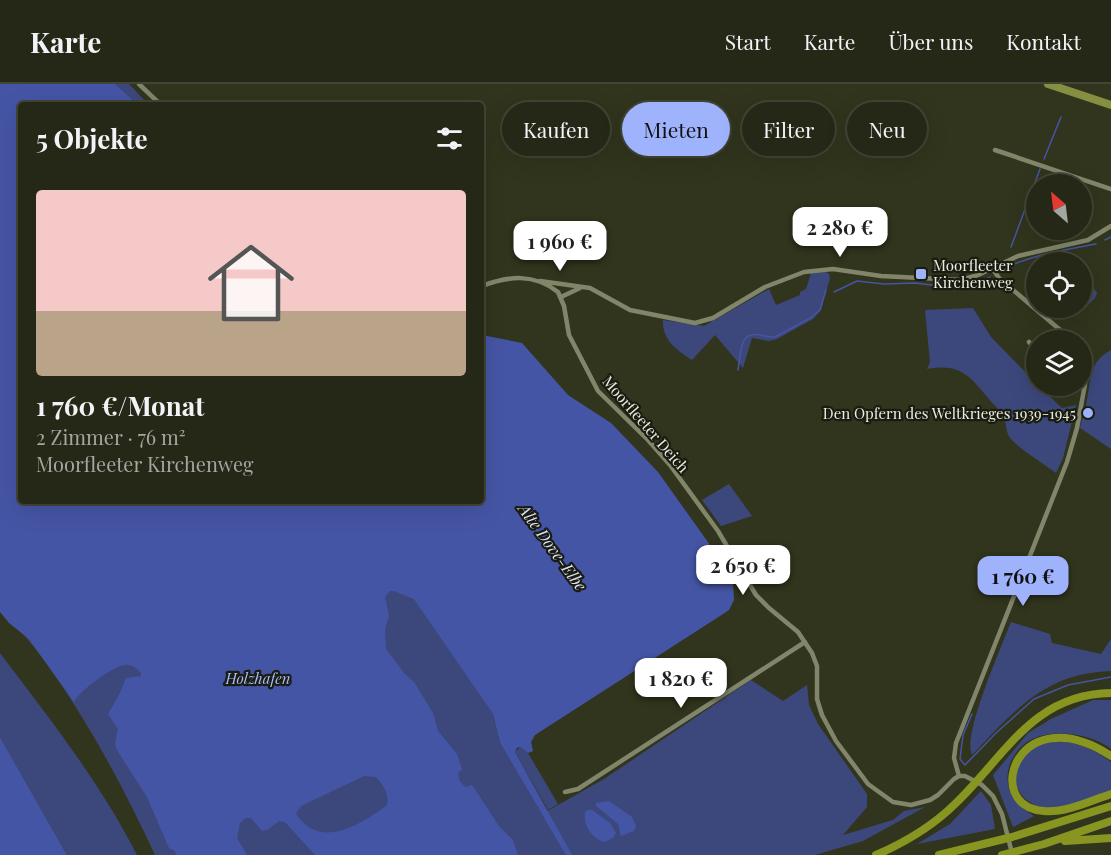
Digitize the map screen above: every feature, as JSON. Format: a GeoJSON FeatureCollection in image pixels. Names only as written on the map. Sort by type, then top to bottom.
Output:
{"type":"FeatureCollection","features":[{"type":"Feature","properties":{"kind":"highway"},"geometry":{"type":"LineString","coordinates":[[876,855],[922,831],[952,807],[1014,738],[1042,715],[1060,704],[1079,698],[1111,693]]}},
{"type":"Feature","properties":{"kind":"highway"},"geometry":{"type":"LineString","coordinates":[[1111,756],[1082,741],[1061,737],[1050,738],[1037,742],[1021,753],[1014,766],[1012,778],[1015,791],[1020,799],[1035,810],[1044,812],[1063,810],[1111,794]]}},
{"type":"Feature","properties":{"kind":"highway"},"geometry":{"type":"LineString","coordinates":[[939,855],[1008,838],[1111,806]]}},
{"type":"Feature","properties":{"kind":"highway"},"geometry":{"type":"LineString","coordinates":[[1009,854],[1111,821]]}},
{"type":"Feature","properties":{"kind":"highway"},"geometry":{"type":"LineString","coordinates":[[1044,844],[1111,838]]}},
{"type":"Feature","properties":{"kind":"main road"},"geometry":{"type":"LineString","coordinates":[[1048,84],[1111,105]]}},
{"type":"Feature","properties":{"kind":"street"},"geometry":{"type":"LineString","coordinates":[[139,84],[158,102]]}},
{"type":"Feature","properties":{"kind":"street"},"geometry":{"type":"LineString","coordinates":[[995,150],[1111,189]]}},
{"type":"Feature","properties":{"kind":"street"},"geometry":{"type":"LineString","coordinates":[[537,282],[546,281],[582,287],[601,293],[630,310],[696,323],[713,318],[765,287],[804,272],[833,269],[881,276],[954,280],[969,278],[1018,256],[1088,240],[1111,226]]}},
{"type":"Feature","properties":{"kind":"street"},"geometry":{"type":"LineString","coordinates":[[993,268],[999,278],[1058,330]]}},
{"type":"Feature","properties":{"kind":"street"},"geometry":{"type":"LineString","coordinates":[[484,285],[507,278],[537,282],[554,288],[561,297],[582,287]]}},
{"type":"Feature","properties":{"kind":"street","name":"Moorfleeter Deich"},"geometry":{"type":"LineString","coordinates":[[561,297],[569,335],[598,391],[670,465],[718,531],[756,595],[789,623],[812,653],[817,666],[816,692],[822,715],[836,741],[868,784],[894,802],[911,806],[921,804],[938,795],[959,776]]}},
{"type":"Feature","properties":{"kind":"street"},"geometry":{"type":"LineString","coordinates":[[1009,854],[1002,814],[993,796],[982,785],[964,776],[959,776],[954,759],[956,743],[1063,472],[1077,429],[1083,396]]}},
{"type":"Feature","properties":{"kind":"street"},"geometry":{"type":"LineString","coordinates":[[565,792],[578,789],[805,642]]}},
{"type":"Feature","properties":{"kind":"green space"},"geometry":{"type":"Polygon","coordinates":[[[115,84],[129,84],[146,102],[136,102],[115,84]]]}},
{"type":"Feature","properties":{"kind":"green space","name":"Holzhafen"},"geometry":{"type":"Polygon","coordinates":[[[0,216],[18,460],[18,504],[36,504],[406,578],[493,714],[500,743],[542,814],[604,779],[751,680],[783,701],[807,685],[809,705],[818,724],[867,794],[867,807],[843,835],[893,820],[904,811],[925,807],[863,841],[815,855],[155,855],[116,776],[71,699],[33,645],[0,609],[0,216]]]}},
{"type":"Feature","properties":{"kind":"green space"},"geometry":{"type":"Polygon","coordinates":[[[826,272],[830,278],[821,310],[813,319],[777,339],[769,341],[752,338],[743,368],[715,335],[692,360],[676,348],[665,333],[663,320],[704,326],[769,289],[776,305],[800,295],[800,292],[806,289],[811,273],[826,272]]]}},
{"type":"Feature","properties":{"kind":"green space"},"geometry":{"type":"Polygon","coordinates":[[[1092,286],[1097,293],[1092,301],[1092,286]]]}},
{"type":"Feature","properties":{"kind":"green space"},"geometry":{"type":"Polygon","coordinates":[[[973,308],[991,337],[1026,373],[1026,396],[1049,396],[1062,408],[1076,405],[1063,458],[1056,473],[1011,439],[1001,413],[969,377],[948,368],[927,369],[930,362],[925,310],[973,308]]]}},
{"type":"Feature","properties":{"kind":"green space"},"geometry":{"type":"Polygon","coordinates":[[[1111,350],[1111,449],[1080,428],[1088,396],[1092,396],[1092,371],[1104,355],[1111,350]]]}},
{"type":"Feature","properties":{"kind":"green space"},"geometry":{"type":"Polygon","coordinates":[[[729,484],[752,516],[721,526],[702,500],[729,484]]]}},
{"type":"Feature","properties":{"kind":"green space"},"geometry":{"type":"Polygon","coordinates":[[[1011,622],[1050,634],[1052,643],[1101,654],[1111,639],[1111,671],[1088,673],[1067,679],[1032,697],[972,755],[970,745],[978,710],[1011,622]]]}},
{"type":"Feature","properties":{"kind":"green space"},"geometry":{"type":"Polygon","coordinates":[[[0,653],[90,776],[137,855],[67,855],[0,737],[0,653]]]}},
{"type":"Feature","properties":{"kind":"green space"},"geometry":{"type":"Polygon","coordinates":[[[1093,700],[1111,700],[1111,749],[1096,740],[1068,734],[1040,736],[1022,746],[1010,763],[1008,783],[1010,793],[1016,802],[1034,816],[1013,827],[993,775],[1028,733],[1051,719],[1093,700]]]}},
{"type":"Feature","properties":{"kind":"green space"},"geometry":{"type":"Polygon","coordinates":[[[1058,741],[1086,747],[1111,762],[1111,791],[1055,808],[1036,805],[1027,800],[1017,785],[1017,766],[1031,749],[1058,741]]]}},
{"type":"Feature","properties":{"kind":"green space"},"geometry":{"type":"Polygon","coordinates":[[[520,747],[528,753],[558,804],[548,810],[515,752],[520,747]]]}},
{"type":"Feature","properties":{"kind":"green space"},"geometry":{"type":"Polygon","coordinates":[[[981,791],[991,805],[995,829],[917,844],[950,824],[981,791]]]}},
{"type":"Feature","properties":{"kind":"water","name":"Holzhafen"},"geometry":{"type":"Polygon","coordinates":[[[0,84],[115,84],[136,102],[18,102],[18,504],[484,504],[484,335],[522,343],[568,395],[611,423],[658,472],[710,545],[733,584],[734,600],[729,610],[535,735],[531,742],[533,751],[528,753],[520,747],[517,748],[515,752],[572,855],[566,855],[500,743],[493,714],[414,599],[394,591],[390,591],[385,597],[389,616],[385,629],[386,649],[404,673],[414,682],[433,713],[438,731],[457,754],[462,769],[458,773],[460,781],[466,787],[472,785],[499,826],[513,840],[518,855],[315,855],[285,822],[279,821],[262,831],[251,818],[245,818],[240,823],[237,838],[247,855],[176,855],[175,851],[169,848],[147,797],[117,750],[115,744],[118,729],[108,714],[126,678],[141,676],[141,673],[129,665],[119,667],[89,686],[74,702],[29,639],[9,623],[0,612],[0,84]],[[364,776],[301,806],[296,813],[305,824],[316,831],[340,831],[365,820],[387,805],[387,797],[376,777],[364,776]]]}},
{"type":"Feature","properties":{"kind":"water"},"geometry":{"type":"Polygon","coordinates":[[[0,737],[67,855],[0,855],[0,737]]]}},
{"type":"Feature","properties":{"kind":"water"},"geometry":{"type":"Polygon","coordinates":[[[609,801],[632,817],[636,826],[634,831],[621,836],[618,824],[596,806],[596,803],[609,801]]]}},
{"type":"Feature","properties":{"kind":"water"},"geometry":{"type":"Polygon","coordinates":[[[592,810],[610,823],[616,833],[613,838],[604,842],[592,834],[585,822],[585,812],[592,810]]]}},
{"type":"Feature","properties":{"kind":"waterway"},"geometry":{"type":"LineString","coordinates":[[1044,159],[1061,117]]}},
{"type":"Feature","properties":{"kind":"waterway"},"geometry":{"type":"LineString","coordinates":[[1011,247],[1040,169]]}},
{"type":"Feature","properties":{"kind":"waterway"},"geometry":{"type":"LineString","coordinates":[[1105,240],[1111,237]]}},
{"type":"Feature","properties":{"kind":"waterway"},"geometry":{"type":"LineString","coordinates":[[1001,270],[1035,257],[1096,244]]}},
{"type":"Feature","properties":{"kind":"waterway"},"geometry":{"type":"LineString","coordinates":[[834,292],[857,281],[884,284],[915,283],[957,288],[990,277]]}},
{"type":"Feature","properties":{"kind":"waterway"},"geometry":{"type":"LineString","coordinates":[[738,370],[740,355],[747,336],[775,337],[812,317],[820,310],[826,290]]}},
{"type":"Feature","properties":{"kind":"waterway"},"geometry":{"type":"LineString","coordinates":[[972,714],[963,735],[960,759],[965,765],[1034,699],[1068,685],[1111,677]]}},
{"type":"Feature","properties":{"kind":"place","name":"Moorfleeter Kirchenweg"},"geometry":{"type":"Point","coordinates":[921,274]}},
{"type":"Feature","properties":{"kind":"place","name":"Den Opfern des Weltkrieges 1939-1945"},"geometry":{"type":"Point","coordinates":[1088,413]}},
{"type":"Feature","properties":{"kind":"water label","name":"Alte Dove-Elbe"},"geometry":{"type":"Point","coordinates":[553,547]}}]}
